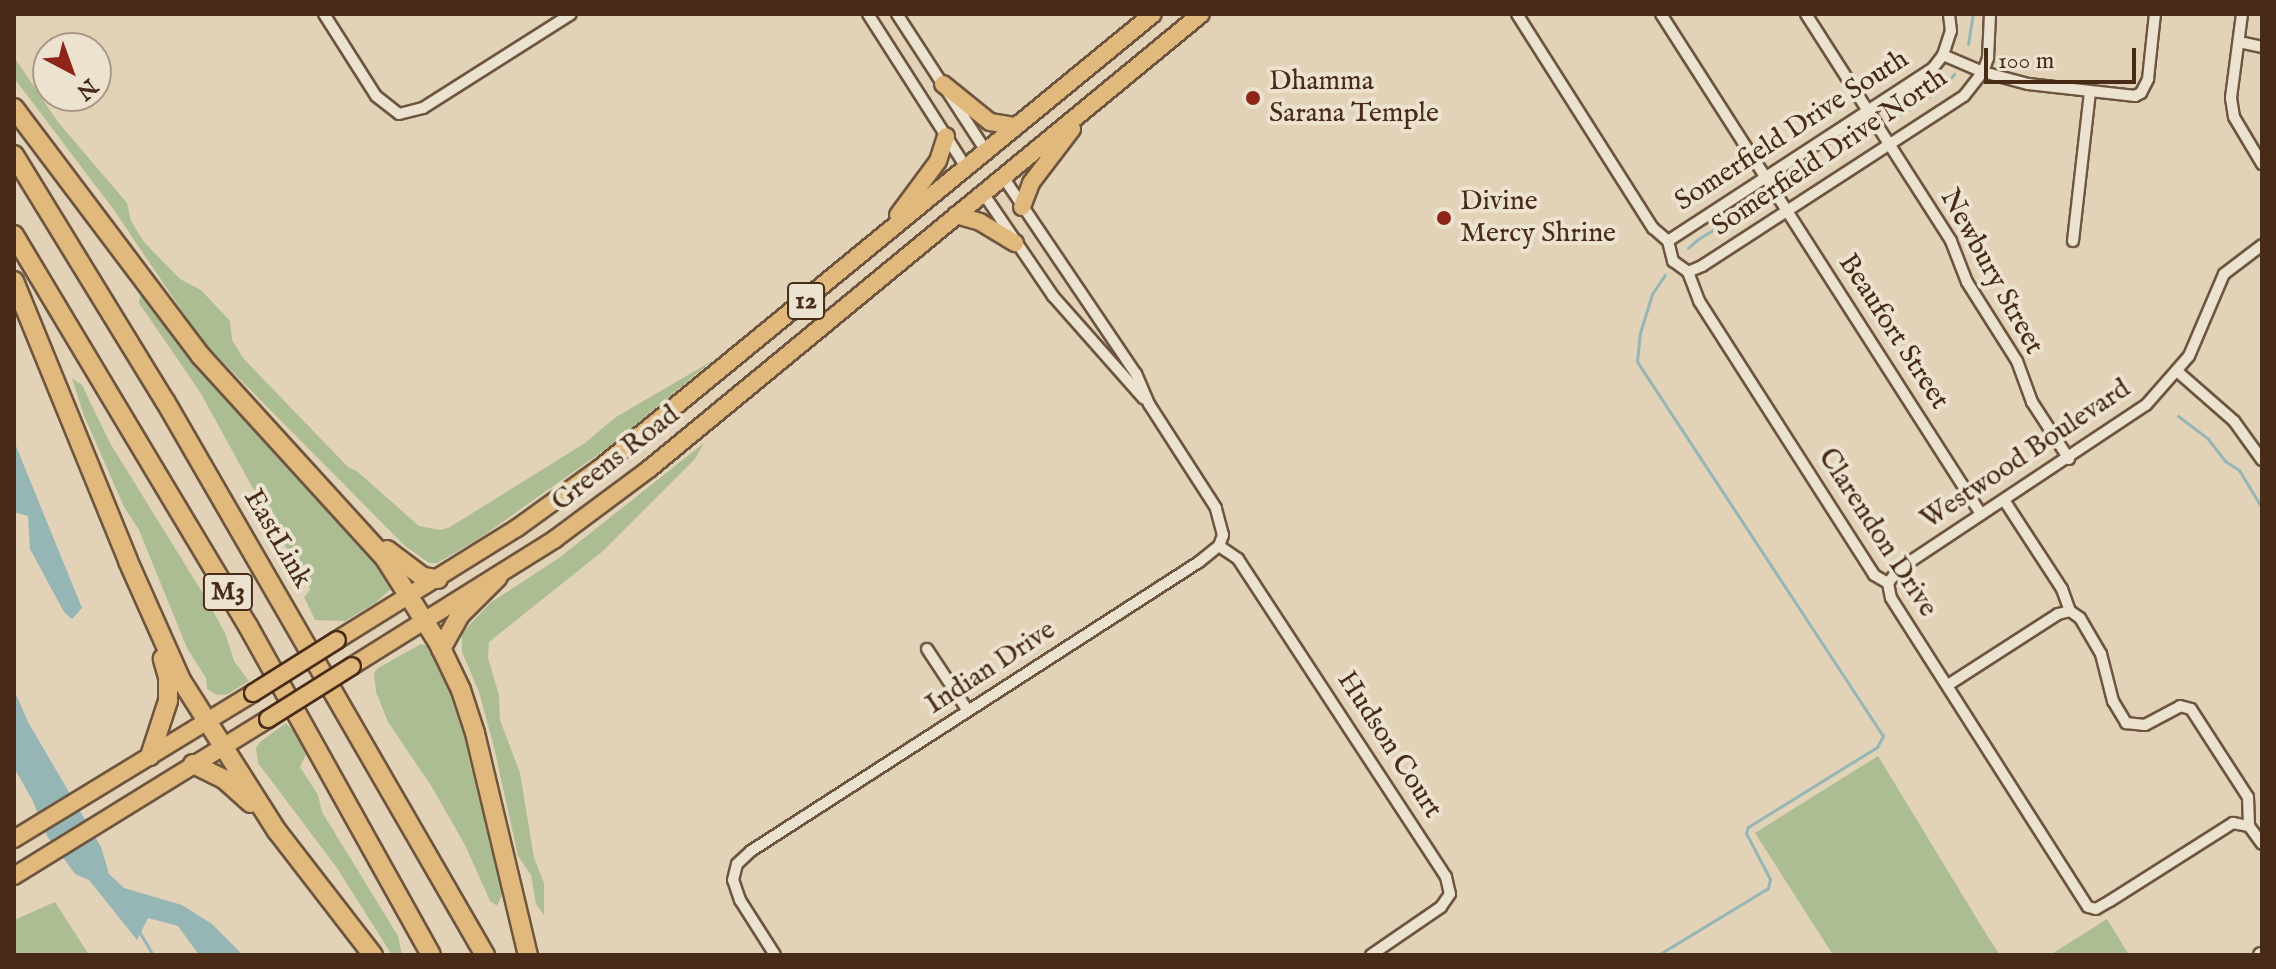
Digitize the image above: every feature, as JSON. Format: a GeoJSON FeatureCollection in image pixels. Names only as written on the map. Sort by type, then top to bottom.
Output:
{"type":"FeatureCollection","features":[{"type":"Feature","properties":{"kind":"highway"},"geometry":{"type":"LineString","coordinates":[[14,108],[192,344],[384,557],[425,622],[461,690],[475,733],[528,955]]}},
{"type":"Feature","properties":{"kind":"highway","name":"EastLink"},"geometry":{"type":"LineString","coordinates":[[14,155],[165,401],[485,955]]}},
{"type":"Feature","properties":{"kind":"highway","name":"M3"},"geometry":{"type":"LineString","coordinates":[[14,235],[248,626],[431,955]]}},
{"type":"Feature","properties":{"kind":"highway"},"geometry":{"type":"LineString","coordinates":[[14,281],[158,632],[206,722],[277,831],[373,955]]}},
{"type":"Feature","properties":{"kind":"highway"},"geometry":{"type":"LineString","coordinates":[[352,520],[409,568],[423,577],[438,579]]}},
{"type":"Feature","properties":{"kind":"highway"},"geometry":{"type":"LineString","coordinates":[[441,649],[459,616],[498,577]]}},
{"type":"Feature","properties":{"kind":"highway"},"geometry":{"type":"LineString","coordinates":[[150,756],[166,715],[169,687],[158,632]]}},
{"type":"Feature","properties":{"kind":"highway"},"geometry":{"type":"LineString","coordinates":[[193,764],[224,779],[277,831]]}},
{"type":"Feature","properties":{"kind":"main road","name":"Greens Road"},"geometry":{"type":"LineString","coordinates":[[18,836],[438,579],[517,528],[600,468],[1153,14]]}},
{"type":"Feature","properties":{"kind":"main road","name":"Greens Road"},"geometry":{"type":"LineString","coordinates":[[14,876],[498,577],[649,469],[1201,14]]}},
{"type":"Feature","properties":{"kind":"main road"},"geometry":{"type":"LineString","coordinates":[[943,84],[981,117],[998,125],[1016,126]]}},
{"type":"Feature","properties":{"kind":"main road"},"geometry":{"type":"LineString","coordinates":[[1022,207],[1031,183],[1090,105]]}},
{"type":"Feature","properties":{"kind":"main road"},"geometry":{"type":"LineString","coordinates":[[867,249],[938,161],[946,136]]}},
{"type":"Feature","properties":{"kind":"main road"},"geometry":{"type":"LineString","coordinates":[[986,151],[1003,177]]}},
{"type":"Feature","properties":{"kind":"main road"},"geometry":{"type":"LineString","coordinates":[[966,167],[983,193]]}},
{"type":"Feature","properties":{"kind":"main road"},"geometry":{"type":"LineString","coordinates":[[956,215],[980,222],[1015,243]]}},
{"type":"Feature","properties":{"kind":"street"},"geometry":{"type":"LineString","coordinates":[[324,14],[376,96],[399,114],[423,108],[571,14]]}},
{"type":"Feature","properties":{"kind":"street"},"geometry":{"type":"LineString","coordinates":[[868,14],[966,167]]}},
{"type":"Feature","properties":{"kind":"street"},"geometry":{"type":"LineString","coordinates":[[897,14],[986,151]]}},
{"type":"Feature","properties":{"kind":"street","name":"Clarendon Drive"},"geometry":{"type":"LineString","coordinates":[[1517,14],[1653,228],[1668,241],[1673,261],[1688,272],[1699,301],[1874,575],[1888,583],[1891,598],[2088,907],[2096,909],[2110,901],[2226,826],[2240,823],[2249,826]]}},
{"type":"Feature","properties":{"kind":"street","name":"Beaufort Street"},"geometry":{"type":"LineString","coordinates":[[1661,14],[1981,514]]}},
{"type":"Feature","properties":{"kind":"street","name":"Newbury Street"},"geometry":{"type":"LineString","coordinates":[[1806,14],[1951,241],[1967,282],[2017,361],[2032,402],[2069,459]]}},
{"type":"Feature","properties":{"kind":"street","name":"Somerfield Drive South"},"geometry":{"type":"LineString","coordinates":[[1668,241],[1919,78],[1943,55],[1951,31],[1949,14]]}},
{"type":"Feature","properties":{"kind":"street","name":"Somerfield Drive North"},"geometry":{"type":"LineString","coordinates":[[1688,272],[1953,104],[1983,72],[1990,43],[1990,14]]}},
{"type":"Feature","properties":{"kind":"street"},"geometry":{"type":"LineString","coordinates":[[1943,55],[1983,72],[2028,84],[2126,97],[2141,93],[2148,79],[2155,14]]}},
{"type":"Feature","properties":{"kind":"street"},"geometry":{"type":"LineString","coordinates":[[2242,14],[2231,98],[2234,117],[2262,164]]}},
{"type":"Feature","properties":{"kind":"street"},"geometry":{"type":"LineString","coordinates":[[2239,42],[2262,47]]}},
{"type":"Feature","properties":{"kind":"street"},"geometry":{"type":"LineString","coordinates":[[2073,241],[2090,92]]}},
{"type":"Feature","properties":{"kind":"street"},"geometry":{"type":"LineString","coordinates":[[1003,177],[1136,374],[1149,404]]}},
{"type":"Feature","properties":{"kind":"street"},"geometry":{"type":"LineString","coordinates":[[983,193],[1053,296],[1149,404],[1223,522],[1219,546]]}},
{"type":"Feature","properties":{"kind":"street","name":"Westwood Boulevard"},"geometry":{"type":"LineString","coordinates":[[1888,583],[1899,569],[2146,405],[2178,372],[2201,333],[2220,279],[2237,261],[2262,245]]}},
{"type":"Feature","properties":{"kind":"street"},"geometry":{"type":"LineString","coordinates":[[2178,372],[2234,421],[2262,460]]}},
{"type":"Feature","properties":{"kind":"street"},"geometry":{"type":"LineString","coordinates":[[2004,500],[2062,589],[2070,611],[2080,618],[2101,654],[2113,701],[2126,723],[2145,725],[2180,706],[2191,709],[2248,797],[2249,826],[2262,844]]}},
{"type":"Feature","properties":{"kind":"street","name":"Indian Drive"},"geometry":{"type":"LineString","coordinates":[[775,955],[740,900],[733,880],[737,864],[751,851],[1199,562],[1219,546]]}},
{"type":"Feature","properties":{"kind":"street","name":"Hudson Court"},"geometry":{"type":"LineString","coordinates":[[1219,546],[1238,559],[1446,877],[1450,894],[1441,907],[1371,955]]}},
{"type":"Feature","properties":{"kind":"street"},"geometry":{"type":"LineString","coordinates":[[1948,685],[2058,614],[2070,611]]}},
{"type":"Feature","properties":{"kind":"street"},"geometry":{"type":"LineString","coordinates":[[927,649],[968,711]]}},
{"type":"Feature","properties":{"kind":"green space"},"geometry":{"type":"Polygon","coordinates":[[[14,57],[32,84],[32,102],[14,78],[14,57]]]}},
{"type":"Feature","properties":{"kind":"green space"},"geometry":{"type":"Polygon","coordinates":[[[40,112],[51,112],[127,203],[131,221],[144,242],[180,279],[201,290],[230,321],[232,340],[243,358],[348,467],[358,472],[419,526],[441,530],[450,527],[585,443],[616,417],[712,361],[607,448],[477,540],[437,563],[429,563],[404,545],[203,342],[114,210],[40,112]]]}},
{"type":"Feature","properties":{"kind":"green space"},"geometry":{"type":"Polygon","coordinates":[[[141,292],[171,330],[341,517],[392,581],[391,589],[375,603],[345,621],[315,620],[304,597],[310,590],[306,570],[284,545],[200,392],[139,303],[141,292]]]}},
{"type":"Feature","properties":{"kind":"green space"},"geometry":{"type":"Polygon","coordinates":[[[72,378],[82,385],[110,443],[207,600],[225,633],[234,661],[249,681],[228,694],[217,695],[207,689],[206,678],[187,648],[139,530],[124,507],[83,413],[72,378]]]}},
{"type":"Feature","properties":{"kind":"green space"},"geometry":{"type":"Polygon","coordinates":[[[704,443],[695,459],[603,551],[489,642],[488,658],[499,695],[500,720],[520,773],[534,858],[544,883],[544,915],[536,904],[531,875],[518,856],[479,692],[462,652],[462,633],[490,603],[559,558],[704,443]]]}},
{"type":"Feature","properties":{"kind":"green space"},"geometry":{"type":"Polygon","coordinates":[[[421,644],[434,648],[454,679],[505,888],[497,906],[490,901],[466,847],[432,787],[388,722],[376,692],[374,673],[378,668],[421,644]]]}},
{"type":"Feature","properties":{"kind":"green space"},"geometry":{"type":"Polygon","coordinates":[[[286,723],[298,736],[306,754],[300,767],[318,795],[322,812],[398,936],[402,955],[392,955],[337,868],[258,763],[256,748],[260,742],[286,723]]]}},
{"type":"Feature","properties":{"kind":"green space"},"geometry":{"type":"Polygon","coordinates":[[[1878,756],[2000,955],[1833,955],[1755,833],[1878,756]]]}},
{"type":"Feature","properties":{"kind":"green space"},"geometry":{"type":"Polygon","coordinates":[[[55,902],[89,955],[14,955],[14,920],[55,902]]]}},
{"type":"Feature","properties":{"kind":"green space"},"geometry":{"type":"Polygon","coordinates":[[[2107,919],[2129,955],[2050,955],[2107,919]]]}},
{"type":"Feature","properties":{"kind":"water"},"geometry":{"type":"Polygon","coordinates":[[[14,441],[82,608],[72,619],[64,612],[30,549],[28,516],[14,512],[14,441]]]}},
{"type":"Feature","properties":{"kind":"water"},"geometry":{"type":"Polygon","coordinates":[[[14,690],[28,722],[101,847],[109,874],[124,888],[182,905],[212,924],[243,955],[199,955],[178,926],[148,918],[137,940],[89,880],[75,874],[47,836],[32,799],[14,768],[14,690]]]}},
{"type":"Feature","properties":{"kind":"waterway"},"geometry":{"type":"LineString","coordinates":[[1968,44],[1973,14]]}},
{"type":"Feature","properties":{"kind":"waterway"},"geometry":{"type":"LineString","coordinates":[[1889,121],[1941,89],[1954,74]]}},
{"type":"Feature","properties":{"kind":"waterway"},"geometry":{"type":"LineString","coordinates":[[1787,185],[1867,135]]}},
{"type":"Feature","properties":{"kind":"waterway"},"geometry":{"type":"LineString","coordinates":[[1688,248],[1763,200]]}},
{"type":"Feature","properties":{"kind":"waterway"},"geometry":{"type":"LineString","coordinates":[[1658,955],[1768,888],[1770,879],[1746,833],[1748,827],[1877,747],[1883,736],[1637,361],[1640,333],[1652,294],[1665,275]]}},
{"type":"Feature","properties":{"kind":"waterway"},"geometry":{"type":"LineString","coordinates":[[2178,416],[2208,439],[2225,461],[2239,470],[2262,508]]}},
{"type":"Feature","properties":{"kind":"waterway"},"geometry":{"type":"LineString","coordinates":[[139,931],[153,955]]}},
{"type":"Feature","properties":{"kind":"place","name":"Dhamma Sarana Temple"},"geometry":{"type":"Point","coordinates":[1253,98]}},
{"type":"Feature","properties":{"kind":"place","name":"Divine Mercy Shrine"},"geometry":{"type":"Point","coordinates":[1444,218]}}]}
